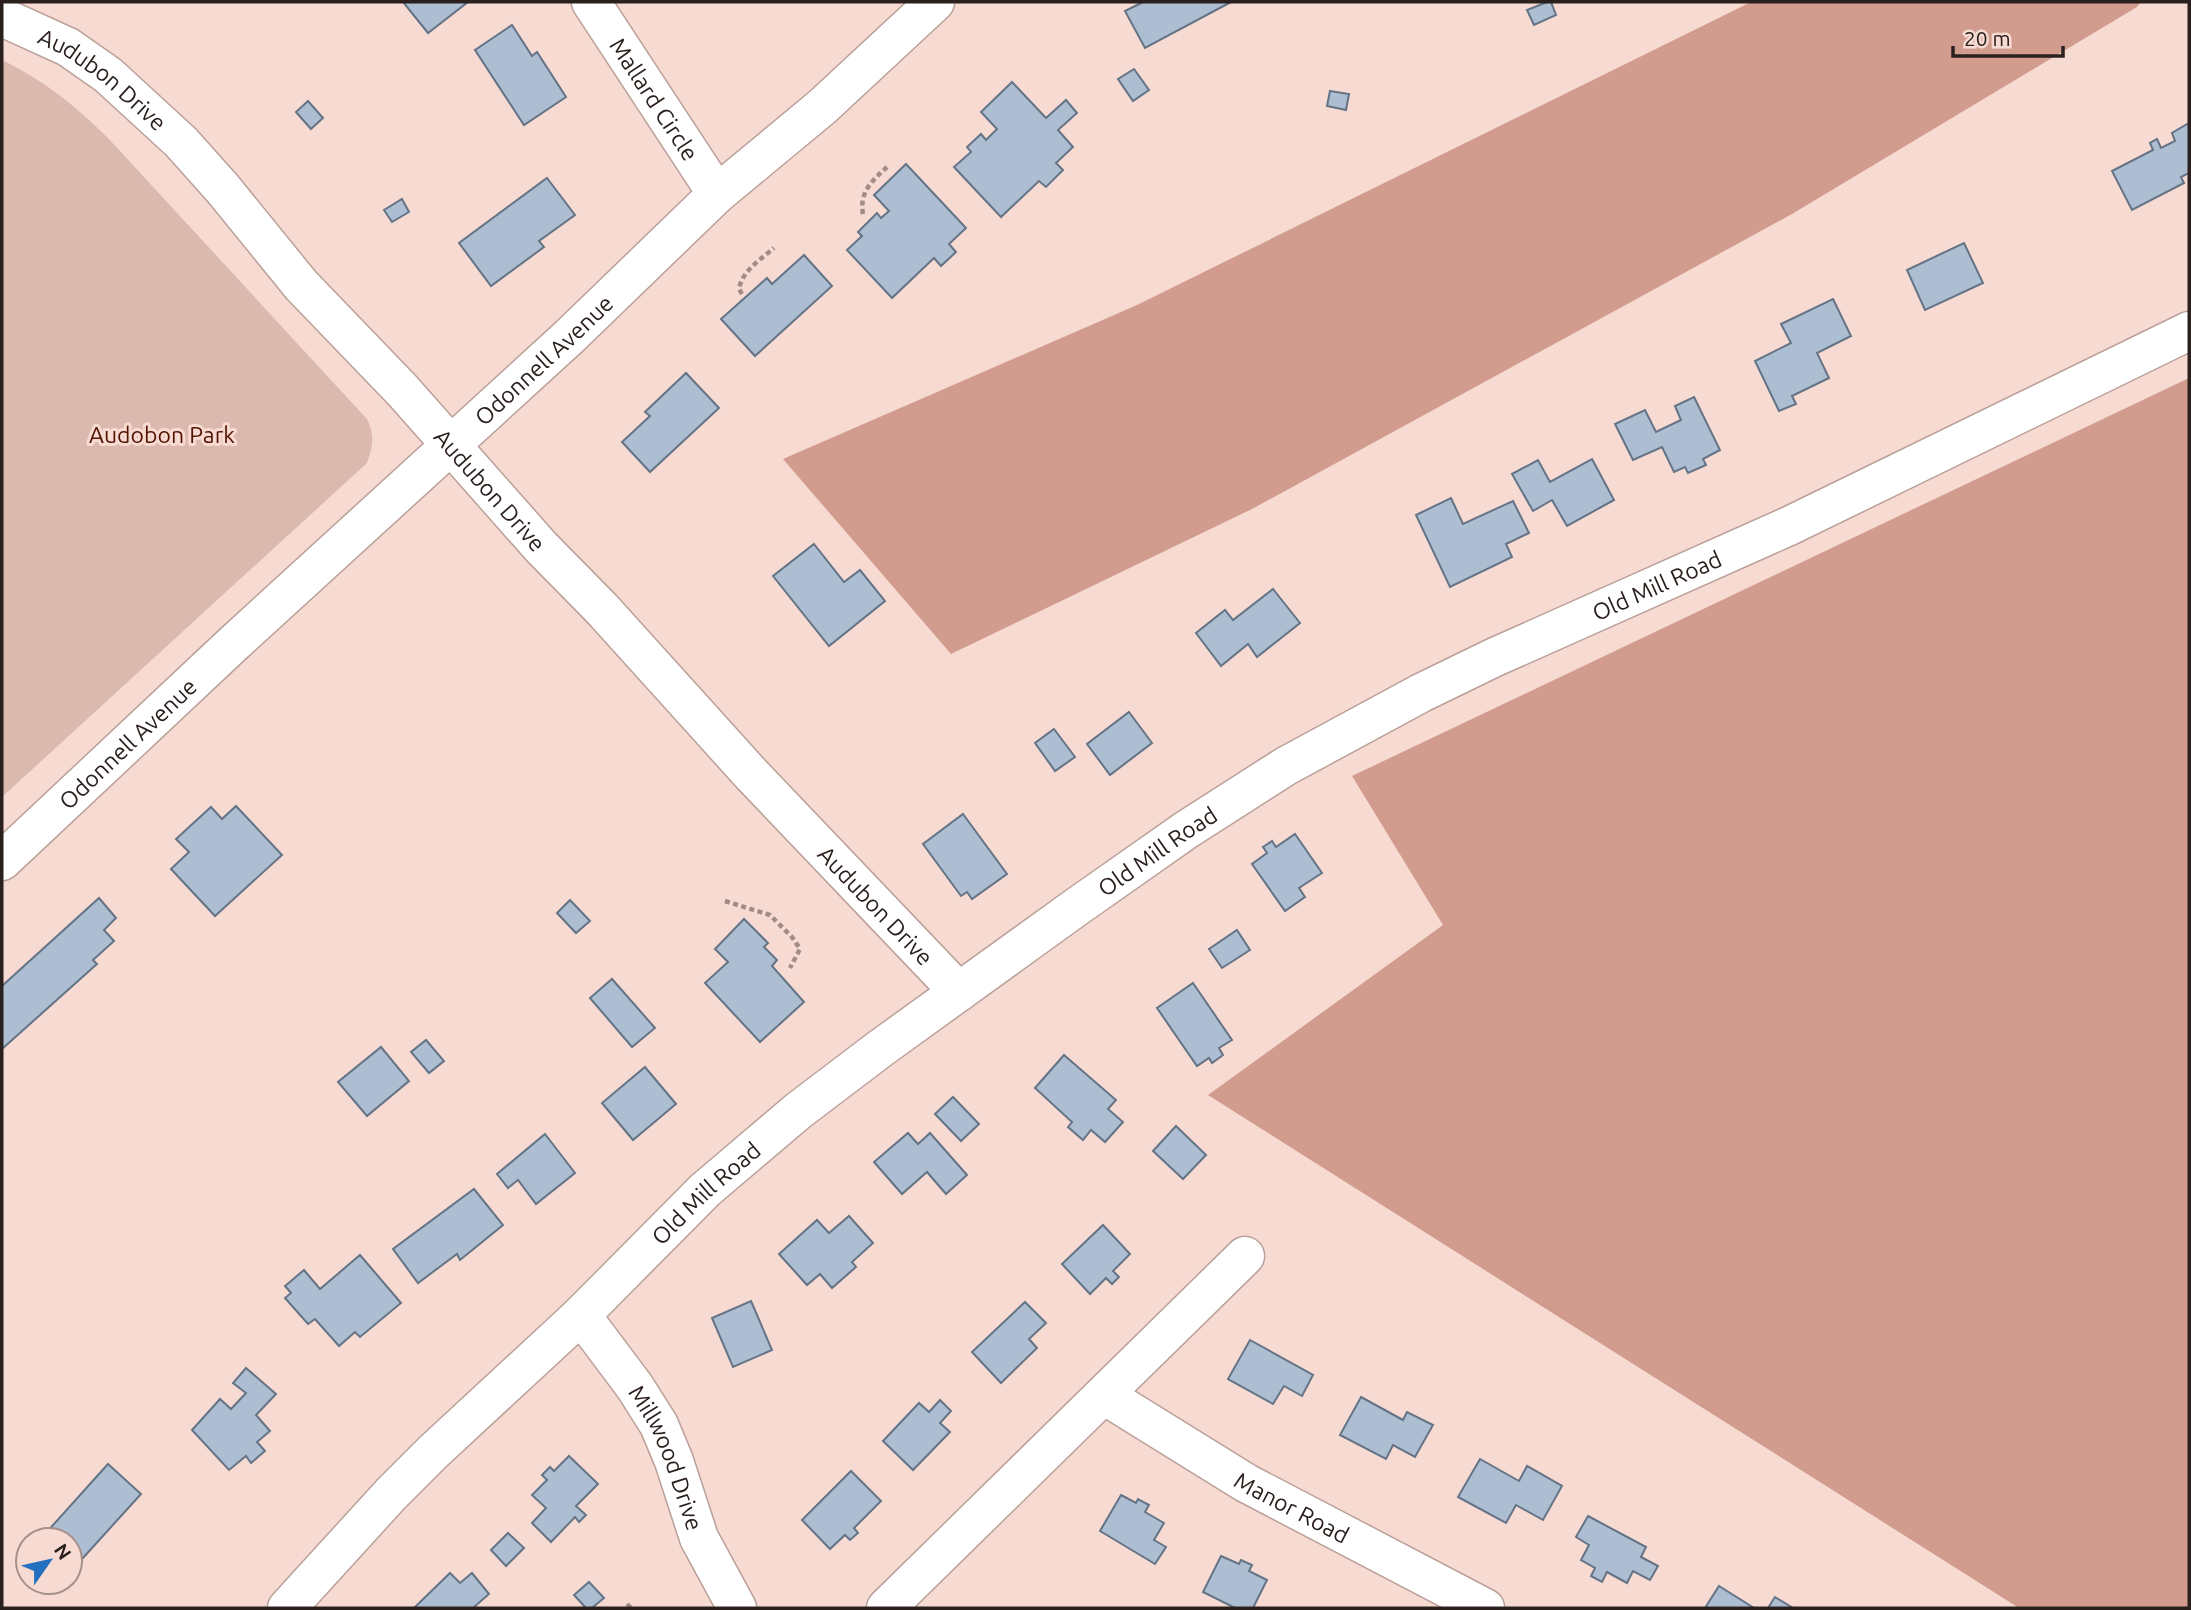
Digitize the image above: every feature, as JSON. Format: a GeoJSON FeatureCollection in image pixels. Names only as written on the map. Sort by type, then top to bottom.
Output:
{"type":"FeatureCollection","features":[{"type":"Feature","properties":{"kind":"street","name":"Mallard Circle"},"geometry":{"type":"LineString","coordinates":[[591,2],[717,194]]}},
{"type":"Feature","properties":{"kind":"street","name":"Odonnell Avenue"},"geometry":{"type":"LineString","coordinates":[[2,861],[233,644],[569,337],[717,194],[822,107],[935,2]]}},
{"type":"Feature","properties":{"kind":"street","name":"Audubon Drive"},"geometry":{"type":"LineString","coordinates":[[2,17],[68,47],[108,75],[146,107],[223,189],[301,285],[403,391],[541,547],[602,609],[752,775],[959,992]]}},
{"type":"Feature","properties":{"kind":"street","name":"Old Mill Road"},"geometry":{"type":"LineString","coordinates":[[287,1608],[433,1452],[581,1315],[705,1190],[798,1111],[1186,830],[1286,766],[1352,728],[1489,659],[1789,526],[2189,331]]}},
{"type":"Feature","properties":{"kind":"street"},"geometry":{"type":"LineString","coordinates":[[886,1608],[1245,1256]]}},
{"type":"Feature","properties":{"kind":"street","name":"Millwood Drive"},"geometry":{"type":"LineString","coordinates":[[581,1315],[635,1387],[659,1425],[699,1538],[737,1608]]}},
{"type":"Feature","properties":{"kind":"street","name":"Manor Road"},"geometry":{"type":"LineString","coordinates":[[1104,1395],[1246,1483],[1485,1608]]}},
{"type":"Feature","properties":{"kind":"path"},"geometry":{"type":"LineString","coordinates":[[863,214],[861,204],[866,187],[887,167]]}},
{"type":"Feature","properties":{"kind":"path"},"geometry":{"type":"LineString","coordinates":[[742,294],[739,289],[740,282],[749,270],[774,248]]}},
{"type":"Feature","properties":{"kind":"path"},"geometry":{"type":"LineString","coordinates":[[725,901],[770,915],[792,937],[800,948],[790,968]]}},
{"type":"Feature","properties":{"kind":"green space","name":"Audobon Park"},"geometry":{"type":"Polygon","coordinates":[[[2,60],[58,94],[108,138],[367,419],[372,441],[367,463],[2,797],[2,60]]]}},
{"type":"Feature","properties":{"kind":"shaded area"},"geometry":{"type":"Polygon","coordinates":[[[1751,2],[2141,2],[2137,7],[1792,214],[1252,509],[951,654],[783,459],[1137,305],[1751,2]]]}},
{"type":"Feature","properties":{"kind":"shaded area"},"geometry":{"type":"Polygon","coordinates":[[[2189,378],[2189,1608],[2019,1608],[1208,1095],[1443,925],[1352,776],[2189,378]]]}},
{"type":"Feature","properties":{"kind":"building"},"geometry":{"type":"Polygon","coordinates":[[[403,2],[468,2],[428,33],[403,2]]]}},
{"type":"Feature","properties":{"kind":"building"},"geometry":{"type":"Polygon","coordinates":[[[1143,2],[1231,2],[1145,48],[1125,11],[1143,2]]]}},
{"type":"Feature","properties":{"kind":"building"},"geometry":{"type":"Polygon","coordinates":[[[1551,2],[1556,15],[1534,25],[1527,10],[1551,2]]]}},
{"type":"Feature","properties":{"kind":"building"},"geometry":{"type":"Polygon","coordinates":[[[512,25],[532,56],[537,52],[566,97],[524,125],[475,50],[512,25]]]}},
{"type":"Feature","properties":{"kind":"building"},"geometry":{"type":"Polygon","coordinates":[[[1134,69],[1149,90],[1133,101],[1118,79],[1134,69]]]}},
{"type":"Feature","properties":{"kind":"building"},"geometry":{"type":"Polygon","coordinates":[[[1012,82],[1046,118],[1066,100],[1077,113],[1058,130],[1073,147],[1056,163],[1063,170],[1046,187],[1039,181],[1001,217],[954,167],[971,152],[967,147],[981,134],[986,140],[997,129],[981,112],[1012,82]]]}},
{"type":"Feature","properties":{"kind":"building"},"geometry":{"type":"Polygon","coordinates":[[[1330,91],[1349,94],[1346,110],[1327,106],[1330,91]]]}},
{"type":"Feature","properties":{"kind":"building"},"geometry":{"type":"Polygon","coordinates":[[[308,101],[323,118],[311,129],[296,112],[308,101]]]}},
{"type":"Feature","properties":{"kind":"building"},"geometry":{"type":"Polygon","coordinates":[[[2189,123],[2189,173],[2181,177],[2184,183],[2132,210],[2112,171],[2153,150],[2150,143],[2157,139],[2161,148],[2175,141],[2172,133],[2189,123]]]}},
{"type":"Feature","properties":{"kind":"building"},"geometry":{"type":"Polygon","coordinates":[[[906,164],[966,228],[949,244],[956,252],[941,266],[934,258],[892,298],[847,250],[862,236],[858,232],[877,213],[881,218],[889,211],[874,195],[906,164]]]}},
{"type":"Feature","properties":{"kind":"building"},"geometry":{"type":"Polygon","coordinates":[[[547,178],[575,215],[539,241],[544,247],[491,286],[459,243],[547,178]]]}},
{"type":"Feature","properties":{"kind":"building"},"geometry":{"type":"Polygon","coordinates":[[[402,199],[409,212],[392,222],[384,210],[402,199]]]}},
{"type":"Feature","properties":{"kind":"building"},"geometry":{"type":"Polygon","coordinates":[[[1964,243],[1983,283],[1925,310],[1907,270],[1964,243]]]}},
{"type":"Feature","properties":{"kind":"building"},"geometry":{"type":"Polygon","coordinates":[[[804,255],[832,286],[755,356],[721,319],[767,278],[772,284],[804,255]]]}},
{"type":"Feature","properties":{"kind":"building"},"geometry":{"type":"Polygon","coordinates":[[[1833,299],[1851,336],[1817,353],[1829,378],[1792,396],[1796,404],[1779,411],[1755,361],[1791,343],[1781,324],[1833,299]]]}},
{"type":"Feature","properties":{"kind":"building"},"geometry":{"type":"Polygon","coordinates":[[[686,373],[719,408],[650,472],[622,442],[650,416],[645,412],[686,373]]]}},
{"type":"Feature","properties":{"kind":"building"},"geometry":{"type":"Polygon","coordinates":[[[1694,397],[1720,450],[1703,459],[1706,465],[1688,473],[1685,467],[1674,472],[1662,447],[1633,460],[1615,424],[1645,410],[1656,432],[1681,420],[1675,406],[1694,397]]]}},
{"type":"Feature","properties":{"kind":"building"},"geometry":{"type":"Polygon","coordinates":[[[1592,459],[1614,500],[1567,526],[1552,500],[1533,511],[1512,474],[1538,460],[1550,482],[1592,459]]]}},
{"type":"Feature","properties":{"kind":"building"},"geometry":{"type":"Polygon","coordinates":[[[1451,498],[1463,524],[1513,501],[1529,533],[1506,544],[1512,557],[1450,587],[1416,515],[1451,498]]]}},
{"type":"Feature","properties":{"kind":"building"},"geometry":{"type":"Polygon","coordinates":[[[814,544],[844,582],[860,570],[885,601],[829,646],[773,576],[814,544]]]}},
{"type":"Feature","properties":{"kind":"building"},"geometry":{"type":"Polygon","coordinates":[[[1273,589],[1300,623],[1257,657],[1248,644],[1221,666],[1196,633],[1225,610],[1233,620],[1273,589]]]}},
{"type":"Feature","properties":{"kind":"building"},"geometry":{"type":"Polygon","coordinates":[[[1129,712],[1152,743],[1110,775],[1087,744],[1129,712]]]}},
{"type":"Feature","properties":{"kind":"building"},"geometry":{"type":"Polygon","coordinates":[[[1054,729],[1075,757],[1055,771],[1035,743],[1054,729]]]}},
{"type":"Feature","properties":{"kind":"building"},"geometry":{"type":"Polygon","coordinates":[[[236,806],[282,855],[215,916],[171,869],[189,852],[176,839],[211,807],[222,819],[236,806]]]}},
{"type":"Feature","properties":{"kind":"building"},"geometry":{"type":"Polygon","coordinates":[[[963,814],[1007,874],[972,899],[967,892],[961,896],[923,844],[963,814]]]}},
{"type":"Feature","properties":{"kind":"building"},"geometry":{"type":"Polygon","coordinates":[[[1295,834],[1322,873],[1299,888],[1305,897],[1285,911],[1252,864],[1267,853],[1263,847],[1272,841],[1276,847],[1295,834]]]}},
{"type":"Feature","properties":{"kind":"building"},"geometry":{"type":"Polygon","coordinates":[[[99,898],[116,918],[104,930],[114,941],[93,960],[97,964],[2,1049],[2,986],[99,898]]]}},
{"type":"Feature","properties":{"kind":"building"},"geometry":{"type":"Polygon","coordinates":[[[570,900],[590,921],[576,933],[557,913],[570,900]]]}},
{"type":"Feature","properties":{"kind":"building"},"geometry":{"type":"Polygon","coordinates":[[[744,919],[768,943],[764,947],[777,960],[772,966],[804,1002],[760,1042],[705,983],[728,962],[715,949],[744,919]]]}},
{"type":"Feature","properties":{"kind":"building"},"geometry":{"type":"Polygon","coordinates":[[[1237,930],[1250,950],[1222,968],[1209,949],[1237,930]]]}},
{"type":"Feature","properties":{"kind":"building"},"geometry":{"type":"Polygon","coordinates":[[[612,979],[655,1028],[632,1047],[590,998],[612,979]]]}},
{"type":"Feature","properties":{"kind":"building"},"geometry":{"type":"Polygon","coordinates":[[[1193,983],[1232,1040],[1219,1048],[1223,1055],[1212,1063],[1209,1058],[1197,1066],[1157,1008],[1193,983]]]}},
{"type":"Feature","properties":{"kind":"building"},"geometry":{"type":"Polygon","coordinates":[[[426,1040],[444,1061],[429,1073],[411,1052],[426,1040]]]}},
{"type":"Feature","properties":{"kind":"building"},"geometry":{"type":"Polygon","coordinates":[[[381,1047],[409,1081],[367,1116],[338,1082],[381,1047]]]}},
{"type":"Feature","properties":{"kind":"building"},"geometry":{"type":"Polygon","coordinates":[[[1064,1055],[1116,1100],[1108,1109],[1123,1122],[1105,1142],[1091,1130],[1083,1140],[1068,1127],[1072,1122],[1035,1088],[1064,1055]]]}},
{"type":"Feature","properties":{"kind":"building"},"geometry":{"type":"Polygon","coordinates":[[[645,1067],[676,1104],[633,1140],[602,1103],[645,1067]]]}},
{"type":"Feature","properties":{"kind":"building"},"geometry":{"type":"Polygon","coordinates":[[[953,1097],[979,1124],[961,1141],[935,1114],[953,1097]]]}},
{"type":"Feature","properties":{"kind":"building"},"geometry":{"type":"Polygon","coordinates":[[[1176,1126],[1206,1155],[1183,1179],[1153,1151],[1176,1126]]]}},
{"type":"Feature","properties":{"kind":"building"},"geometry":{"type":"Polygon","coordinates":[[[908,1133],[918,1144],[930,1133],[967,1175],[946,1194],[927,1172],[902,1194],[874,1162],[908,1133]]]}},
{"type":"Feature","properties":{"kind":"building"},"geometry":{"type":"Polygon","coordinates":[[[545,1134],[575,1173],[536,1204],[518,1180],[508,1188],[497,1174],[545,1134]]]}},
{"type":"Feature","properties":{"kind":"building"},"geometry":{"type":"Polygon","coordinates":[[[474,1189],[503,1225],[460,1260],[457,1254],[418,1283],[393,1249],[474,1189]]]}},
{"type":"Feature","properties":{"kind":"building"},"geometry":{"type":"Polygon","coordinates":[[[849,1216],[873,1243],[852,1262],[856,1267],[832,1288],[820,1274],[807,1285],[779,1254],[817,1220],[829,1233],[849,1216]]]}},
{"type":"Feature","properties":{"kind":"building"},"geometry":{"type":"Polygon","coordinates":[[[1103,1225],[1130,1254],[1113,1271],[1119,1277],[1112,1284],[1106,1278],[1090,1294],[1062,1264],[1103,1225]]]}},
{"type":"Feature","properties":{"kind":"building"},"geometry":{"type":"Polygon","coordinates":[[[360,1255],[401,1303],[360,1337],[355,1332],[339,1346],[315,1319],[308,1324],[285,1298],[291,1293],[285,1286],[304,1270],[320,1289],[360,1255]]]}},
{"type":"Feature","properties":{"kind":"building"},"geometry":{"type":"Polygon","coordinates":[[[751,1301],[772,1350],[733,1367],[712,1318],[751,1301]]]}},
{"type":"Feature","properties":{"kind":"building"},"geometry":{"type":"Polygon","coordinates":[[[1025,1302],[1046,1323],[1029,1339],[1037,1348],[1001,1383],[972,1352],[1025,1302]]]}},
{"type":"Feature","properties":{"kind":"building"},"geometry":{"type":"Polygon","coordinates":[[[1250,1340],[1313,1375],[1302,1396],[1284,1386],[1273,1404],[1228,1379],[1250,1340]]]}},
{"type":"Feature","properties":{"kind":"building"},"geometry":{"type":"Polygon","coordinates":[[[246,1368],[276,1394],[256,1415],[270,1431],[257,1442],[265,1451],[251,1463],[246,1456],[229,1470],[192,1430],[220,1399],[231,1409],[246,1393],[233,1383],[246,1368]]]}},
{"type":"Feature","properties":{"kind":"building"},"geometry":{"type":"Polygon","coordinates":[[[1361,1397],[1403,1420],[1407,1412],[1433,1425],[1415,1457],[1393,1445],[1386,1459],[1340,1435],[1361,1397]]]}},
{"type":"Feature","properties":{"kind":"building"},"geometry":{"type":"Polygon","coordinates":[[[940,1400],[951,1411],[940,1423],[950,1432],[913,1470],[883,1441],[919,1403],[929,1412],[940,1400]]]}},
{"type":"Feature","properties":{"kind":"building"},"geometry":{"type":"Polygon","coordinates":[[[569,1456],[598,1484],[576,1506],[586,1515],[579,1522],[575,1517],[551,1542],[532,1523],[546,1508],[532,1495],[547,1480],[542,1475],[550,1467],[554,1471],[569,1456]]]}},
{"type":"Feature","properties":{"kind":"building"},"geometry":{"type":"Polygon","coordinates":[[[1480,1459],[1519,1481],[1527,1466],[1562,1486],[1543,1520],[1516,1505],[1506,1523],[1458,1497],[1480,1459]]]}},
{"type":"Feature","properties":{"kind":"building"},"geometry":{"type":"Polygon","coordinates":[[[108,1464],[141,1494],[84,1557],[84,1526],[52,1526],[108,1464]]]}},
{"type":"Feature","properties":{"kind":"building"},"geometry":{"type":"Polygon","coordinates":[[[851,1471],[881,1501],[854,1528],[858,1533],[850,1540],[845,1535],[830,1549],[802,1520],[851,1471]]]}},
{"type":"Feature","properties":{"kind":"building"},"geometry":{"type":"Polygon","coordinates":[[[1121,1495],[1136,1503],[1138,1499],[1149,1505],[1145,1512],[1164,1523],[1154,1540],[1166,1547],[1155,1564],[1100,1531],[1121,1495]]]}},
{"type":"Feature","properties":{"kind":"building"},"geometry":{"type":"Polygon","coordinates":[[[1588,1516],[1646,1547],[1641,1557],[1658,1566],[1650,1580],[1633,1571],[1627,1583],[1607,1572],[1602,1582],[1591,1576],[1595,1568],[1581,1560],[1589,1545],[1576,1537],[1588,1516]]]}},
{"type":"Feature","properties":{"kind":"building"},"geometry":{"type":"Polygon","coordinates":[[[508,1533],[524,1548],[506,1566],[491,1550],[508,1533]]]}},
{"type":"Feature","properties":{"kind":"building"},"geometry":{"type":"Polygon","coordinates":[[[1221,1556],[1239,1564],[1241,1560],[1252,1565],[1249,1571],[1267,1580],[1253,1608],[1235,1608],[1203,1592],[1221,1556]]]}},
{"type":"Feature","properties":{"kind":"building"},"geometry":{"type":"Polygon","coordinates":[[[450,1573],[460,1583],[472,1573],[489,1594],[473,1608],[415,1607],[450,1573]]]}},
{"type":"Feature","properties":{"kind":"building"},"geometry":{"type":"Polygon","coordinates":[[[589,1582],[604,1598],[592,1608],[586,1608],[574,1595],[589,1582]]]}},
{"type":"Feature","properties":{"kind":"building"},"geometry":{"type":"Polygon","coordinates":[[[1719,1586],[1754,1608],[1705,1608],[1719,1586]]]}},
{"type":"Feature","properties":{"kind":"building"},"geometry":{"type":"Polygon","coordinates":[[[1775,1597],[1793,1608],[1768,1608],[1775,1597]]]}}]}
